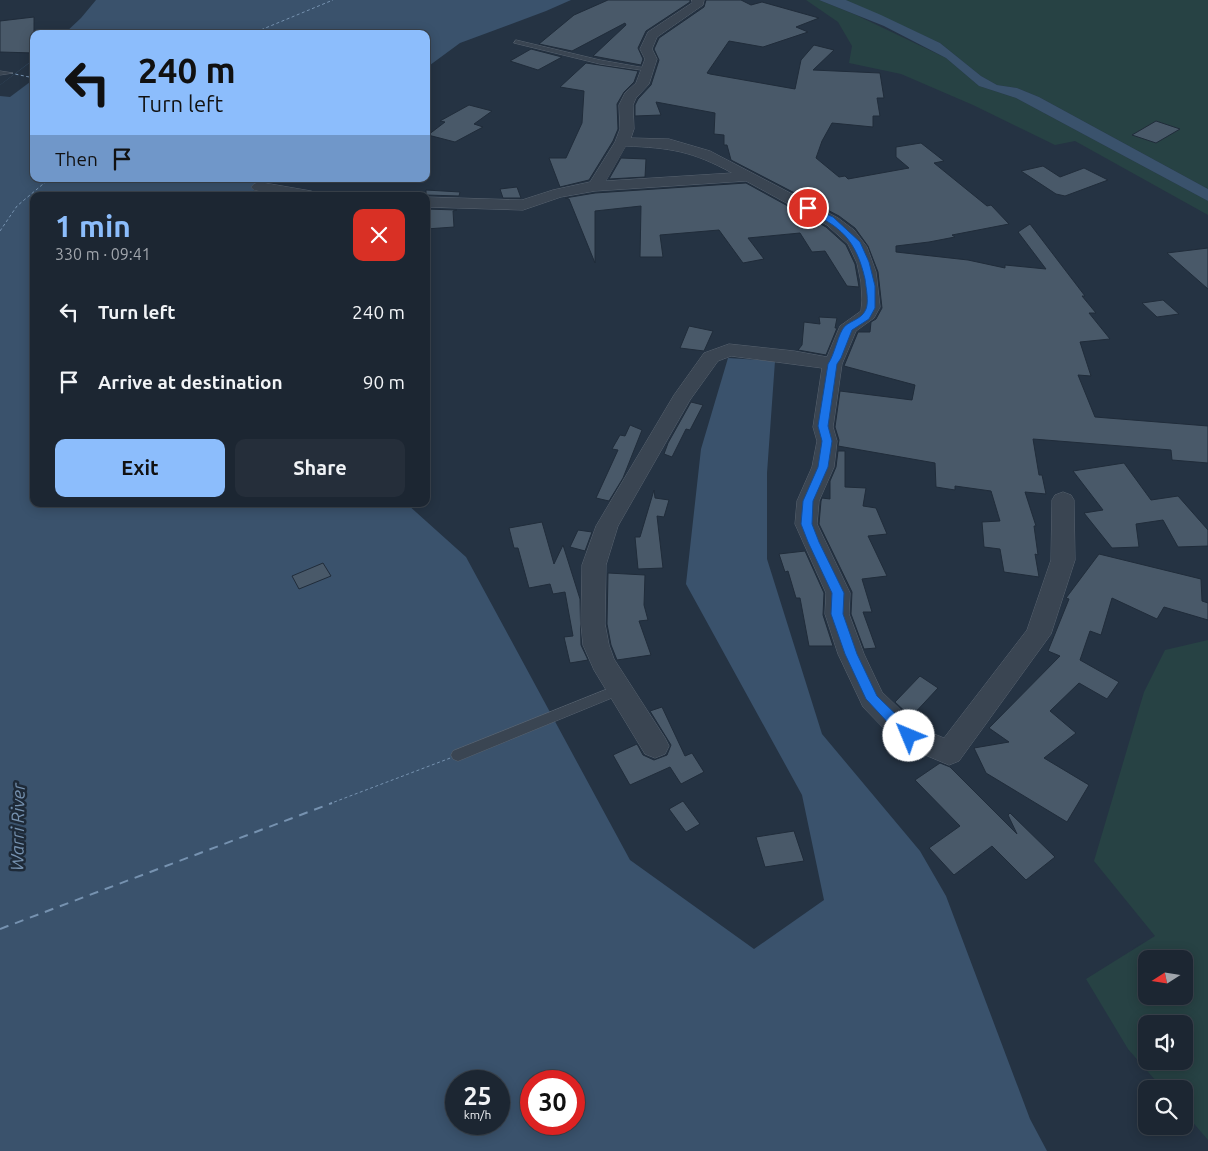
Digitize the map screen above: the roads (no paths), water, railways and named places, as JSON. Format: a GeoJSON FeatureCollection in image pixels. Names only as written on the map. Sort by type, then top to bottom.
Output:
{"type":"FeatureCollection","features":[{"type":"Feature","properties":{"kind":"street"},"geometry":{"type":"LineString","coordinates":[[594,186],[622,142],[627,129],[626,105],[630,96],[642,84],[648,68],[651,56],[646,49],[652,35],[696,6],[698,0]]}},
{"type":"Feature","properties":{"kind":"street"},"geometry":{"type":"LineString","coordinates":[[622,142],[674,144],[699,152],[749,176],[788,199],[831,219],[857,243],[865,262],[870,286],[871,308],[866,317],[848,328],[832,364],[823,426],[827,441],[823,467],[808,501],[806,524],[838,593],[837,614],[851,654],[872,699],[909,736],[949,753],[1038,634],[1063,560],[1063,500]]}},
{"type":"Feature","properties":{"kind":"street"},"geometry":{"type":"LineString","coordinates":[[430,202],[523,205],[558,193],[594,186],[749,176]]}},
{"type":"Feature","properties":{"kind":"street"},"geometry":{"type":"LineString","coordinates":[[259,187],[288,192]]}},
{"type":"Feature","properties":{"kind":"street"},"geometry":{"type":"LineString","coordinates":[[654,746],[620,690],[596,645],[593,624],[594,565],[607,526],[680,399],[711,357],[729,350],[794,357],[832,364]]}},
{"type":"Feature","properties":{"kind":"lane"},"geometry":{"type":"LineString","coordinates":[[516,42],[600,62],[648,68]]}},
{"type":"Feature","properties":{"kind":"lane"},"geometry":{"type":"LineString","coordinates":[[0,73],[10,74]]}},
{"type":"Feature","properties":{"kind":"lane"},"geometry":{"type":"LineString","coordinates":[[458,755],[620,690]]}},
{"type":"Feature","properties":{"kind":"water"},"geometry":{"type":"Polygon","coordinates":[[[96,0],[571,0],[460,43],[430,65],[430,30],[68,30],[96,0]]]}},
{"type":"Feature","properties":{"kind":"water"},"geometry":{"type":"Polygon","coordinates":[[[819,0],[846,0],[940,43],[981,76],[997,85],[1017,88],[1039,97],[1208,189],[1208,201],[1016,98],[979,86],[946,58],[884,26],[819,0]]]}},
{"type":"Feature","properties":{"kind":"water","name":"Warri River"},"geometry":{"type":"Polygon","coordinates":[[[30,62],[30,182],[265,182],[252,192],[30,192],[30,507],[410,507],[466,557],[630,860],[754,949],[824,900],[802,795],[686,584],[701,449],[728,358],[775,361],[767,473],[767,559],[822,734],[920,851],[946,896],[1030,1119],[1047,1151],[0,1151],[0,85],[30,62]]]}}]}
